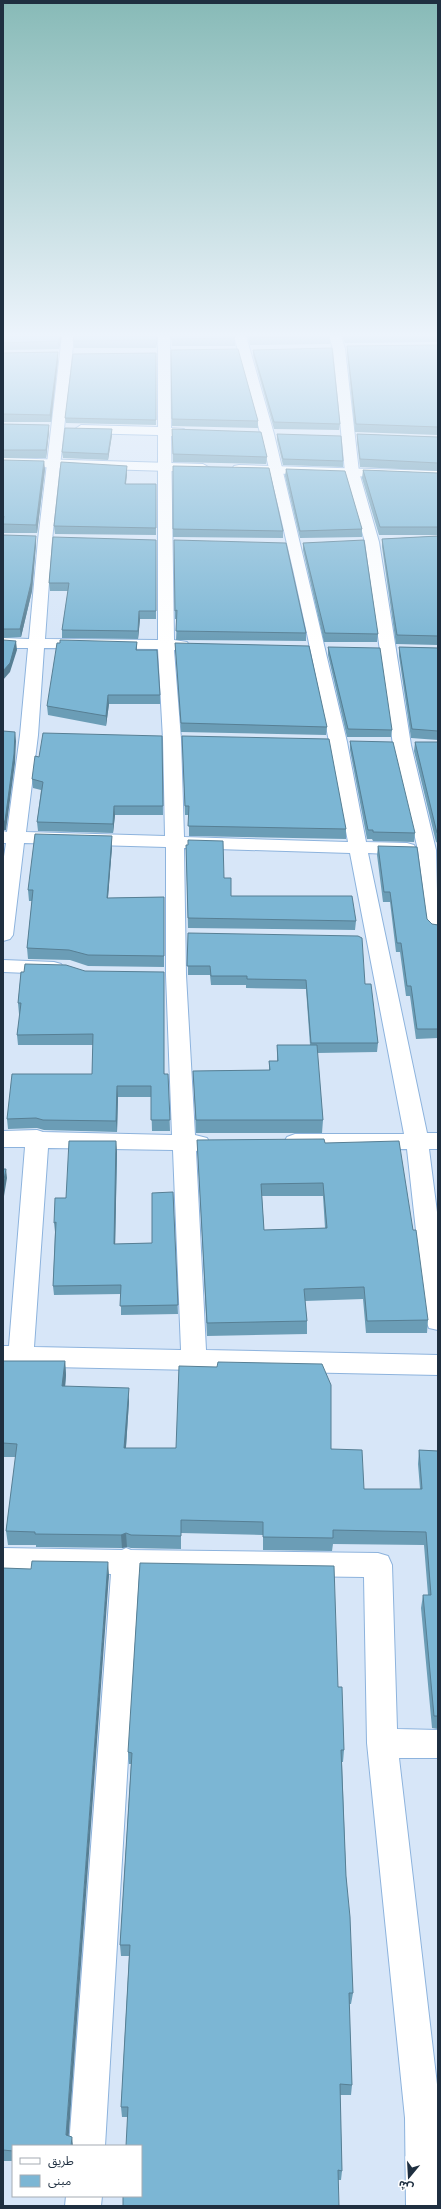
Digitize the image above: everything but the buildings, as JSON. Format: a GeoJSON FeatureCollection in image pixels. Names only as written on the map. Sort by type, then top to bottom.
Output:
{"type":"FeatureCollection","features":[{"type":"Feature","properties":{"kind":"street"},"geometry":{"type":"LineString","coordinates":[[3,935],[9,837],[37,735],[36,643],[45,540],[54,464],[51,439]]}},
{"type":"Feature","properties":{"kind":"street"},"geometry":{"type":"LineString","coordinates":[[164,439],[166,645],[172,739],[174,842],[185,935],[168,975],[184,1143],[194,1361]]}},
{"type":"Feature","properties":{"kind":"street"},"geometry":{"type":"LineString","coordinates":[[269,439],[337,742],[357,846],[367,938],[428,1141],[438,1321]]}},
{"type":"Feature","properties":{"kind":"street"},"geometry":{"type":"LineString","coordinates":[[348,439],[352,472],[371,542],[402,745],[432,850],[438,928]]}},
{"type":"Feature","properties":{"kind":"street"},"geometry":{"type":"LineString","coordinates":[[3,462],[212,468]]}},
{"type":"Feature","properties":{"kind":"street"},"geometry":{"type":"LineString","coordinates":[[228,469],[438,475]]}},
{"type":"Feature","properties":{"kind":"street"},"geometry":{"type":"LineString","coordinates":[[3,643],[198,646]]}},
{"type":"Feature","properties":{"kind":"street"},"geometry":{"type":"LineString","coordinates":[[10,734],[37,735]]}},
{"type":"Feature","properties":{"kind":"street"},"geometry":{"type":"LineString","coordinates":[[9,837],[357,846],[432,850]]}},
{"type":"Feature","properties":{"kind":"street"},"geometry":{"type":"LineString","coordinates":[[3,966],[70,968]]}},
{"type":"Feature","properties":{"kind":"street"},"geometry":{"type":"LineString","coordinates":[[37,1138],[12,1355],[194,1361],[438,1365]]}},
{"type":"Feature","properties":{"kind":"street"},"geometry":{"type":"LineString","coordinates":[[3,1139],[37,1138],[223,1143]]}},
{"type":"Feature","properties":{"kind":"street"},"geometry":{"type":"LineString","coordinates":[[277,1142],[428,1141]]}},
{"type":"Feature","properties":{"kind":"street"},"geometry":{"type":"LineString","coordinates":[[3,1560],[126,1560],[378,1565],[382,1743],[430,2118],[424,2206]]}},
{"type":"Feature","properties":{"kind":"street"},"geometry":{"type":"LineString","coordinates":[[87,2145],[126,1560]]}},
{"type":"Feature","properties":{"kind":"street"},"geometry":{"type":"LineString","coordinates":[[382,1743],[438,1744]]}}]}
